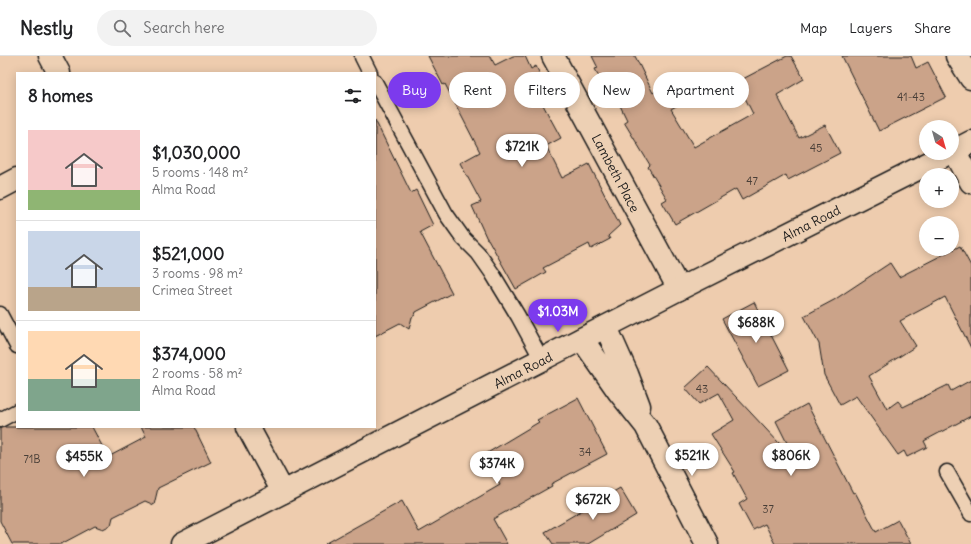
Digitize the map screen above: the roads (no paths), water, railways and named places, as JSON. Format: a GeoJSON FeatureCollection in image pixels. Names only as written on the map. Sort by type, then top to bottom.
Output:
{"type":"FeatureCollection","features":[{"type":"Feature","properties":{"kind":"street"},"geometry":{"type":"LineString","coordinates":[[50,56],[58,72]]}},
{"type":"Feature","properties":{"kind":"street","name":"Lambeth Place"},"geometry":{"type":"LineString","coordinates":[[553,56],[679,289]]}},
{"type":"Feature","properties":{"kind":"street"},"geometry":{"type":"LineString","coordinates":[[957,56],[971,78]]}},
{"type":"Feature","properties":{"kind":"street"},"geometry":{"type":"LineString","coordinates":[[959,154],[971,182]]}},
{"type":"Feature","properties":{"kind":"street","name":"Alma Road"},"geometry":{"type":"LineString","coordinates":[[182,544],[679,289],[935,160]]}},
{"type":"Feature","properties":{"kind":"street"},"geometry":{"type":"LineString","coordinates":[[0,188],[16,180]]}},
{"type":"Feature","properties":{"kind":"street"},"geometry":{"type":"LineString","coordinates":[[606,327],[633,389],[646,426],[708,544]]}},
{"type":"Feature","properties":{"kind":"street"},"geometry":{"type":"LineString","coordinates":[[582,339],[646,426]]}},
{"type":"Feature","properties":{"kind":"street"},"geometry":{"type":"LineString","coordinates":[[249,428],[283,492]]}},
{"type":"Feature","properties":{"kind":"lane"},"geometry":{"type":"LineString","coordinates":[[362,57],[370,72]]}},
{"type":"Feature","properties":{"kind":"lane"},"geometry":{"type":"LineString","coordinates":[[376,84],[446,214],[463,238],[478,253],[492,273],[542,360]]}},
{"type":"Feature","properties":{"kind":"lane"},"geometry":{"type":"LineString","coordinates":[[0,314],[16,344]]}},
{"type":"Feature","properties":{"kind":"lane"},"geometry":{"type":"LineString","coordinates":[[0,420],[16,412]]}},
{"type":"Feature","properties":{"kind":"lane"},"geometry":{"type":"LineString","coordinates":[[947,472],[971,514]]}}]}
